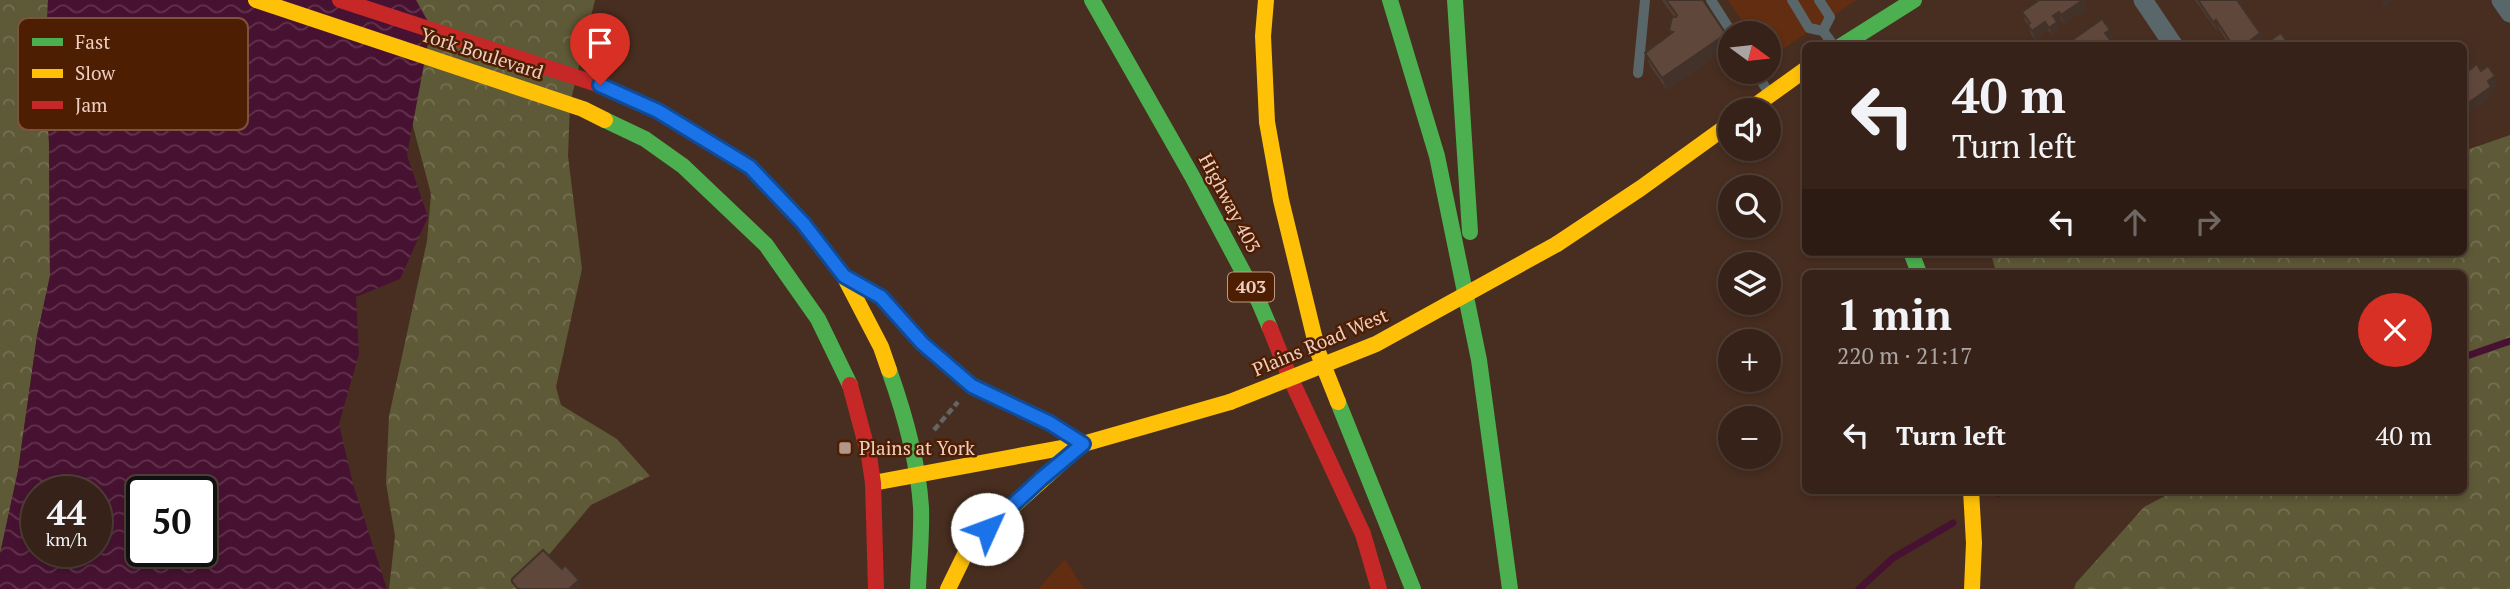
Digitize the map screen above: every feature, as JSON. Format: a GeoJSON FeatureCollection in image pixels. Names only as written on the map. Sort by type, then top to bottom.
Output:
{"type":"FeatureCollection","features":[{"type":"Feature","properties":{"kind":"main road","name":"York Boulevard"},"geometry":{"type":"LineString","coordinates":[[256,0],[583,109],[645,139],[682,166],[766,245],[818,319],[849,383],[869,456],[873,483]]}},
{"type":"Feature","properties":{"kind":"main road","name":"York Boulevard"},"geometry":{"type":"LineString","coordinates":[[340,0],[600,85],[658,111],[750,167],[803,223],[844,276],[881,347],[904,411],[918,475]]}},
{"type":"Feature","properties":{"kind":"main road","name":"Highway 403"},"geometry":{"type":"LineString","coordinates":[[1092,0],[1192,176],[1259,302],[1288,373],[1363,534],[1379,589]]}},
{"type":"Feature","properties":{"kind":"main road"},"geometry":{"type":"LineString","coordinates":[[1266,0],[1263,36],[1267,122],[1281,200],[1318,352],[1413,589]]}},
{"type":"Feature","properties":{"kind":"main road"},"geometry":{"type":"LineString","coordinates":[[1390,0],[1437,156],[1479,360]]}},
{"type":"Feature","properties":{"kind":"main road"},"geometry":{"type":"LineString","coordinates":[[1455,0],[1479,360],[1510,589]]}},
{"type":"Feature","properties":{"kind":"main road"},"geometry":{"type":"LineString","coordinates":[[1847,42],[1913,0]]}},
{"type":"Feature","properties":{"kind":"main road"},"geometry":{"type":"LineString","coordinates":[[1766,98],[1802,72]]}},
{"type":"Feature","properties":{"kind":"main road","name":"Plains Road West"},"geometry":{"type":"LineString","coordinates":[[873,483],[1083,444],[1230,402],[1376,344],[1557,244],[1718,133]]}},
{"type":"Feature","properties":{"kind":"main road"},"geometry":{"type":"LineString","coordinates":[[844,276],[881,297],[922,343],[972,386],[1050,423],[1083,444],[969,546],[948,589]]}},
{"type":"Feature","properties":{"kind":"main road"},"geometry":{"type":"LineString","coordinates":[[918,475],[921,510],[918,589]]}},
{"type":"Feature","properties":{"kind":"main road"},"geometry":{"type":"LineString","coordinates":[[873,483],[876,589]]}},
{"type":"Feature","properties":{"kind":"main road"},"geometry":{"type":"LineString","coordinates":[[1972,494],[1972,589]]}},
{"type":"Feature","properties":{"kind":"street"},"geometry":{"type":"LineString","coordinates":[[2143,0],[2171,42]]}},
{"type":"Feature","properties":{"kind":"street"},"geometry":{"type":"LineString","coordinates":[[2501,0],[2510,13]]}},
{"type":"Feature","properties":{"kind":"lane"},"geometry":{"type":"LineString","coordinates":[[1638,73],[1645,0]]}},
{"type":"Feature","properties":{"kind":"lane"},"geometry":{"type":"LineString","coordinates":[[1711,0],[1724,21]]}},
{"type":"Feature","properties":{"kind":"lane"},"geometry":{"type":"LineString","coordinates":[[1792,0],[1809,28],[1823,31],[1831,42]]}},
{"type":"Feature","properties":{"kind":"lane"},"geometry":{"type":"LineString","coordinates":[[1819,0],[1830,16],[1823,31]]}},
{"type":"Feature","properties":{"kind":"lane"},"geometry":{"type":"LineString","coordinates":[[1763,84],[1770,95]]}},
{"type":"Feature","properties":{"kind":"shaded area"},"geometry":{"type":"Polygon","coordinates":[[[1728,0],[1857,0],[1782,49],[1782,21],[1742,21],[1728,0]]]}},
{"type":"Feature","properties":{"kind":"shaded area"},"geometry":{"type":"Polygon","coordinates":[[[1065,559],[1084,589],[1038,589],[1065,559]]]}},
{"type":"Feature","properties":{"kind":"green space"},"geometry":{"type":"Polygon","coordinates":[[[0,0],[48,0],[47,18],[18,18],[18,130],[48,130],[50,276],[37,336],[18,471],[0,554],[0,0]]]}},
{"type":"Feature","properties":{"kind":"green space"},"geometry":{"type":"Polygon","coordinates":[[[398,0],[595,0],[570,104],[568,156],[582,269],[556,387],[561,405],[617,439],[650,476],[591,505],[520,589],[389,589],[395,536],[386,483],[389,416],[427,241],[431,194],[389,36],[398,0]]]}},
{"type":"Feature","properties":{"kind":"green space"},"geometry":{"type":"Polygon","coordinates":[[[2510,135],[2510,589],[2074,589],[2076,583],[2144,507],[2168,494],[2467,494],[2467,270],[1998,270],[1992,256],[2467,256],[2467,150],[2510,135]]]}},
{"type":"Feature","properties":{"kind":"water"},"geometry":{"type":"Polygon","coordinates":[[[48,0],[416,0],[431,27],[407,155],[428,217],[400,279],[356,297],[359,354],[339,424],[353,484],[387,589],[0,589],[0,554],[18,471],[37,336],[50,276],[48,130],[248,130],[248,18],[47,18],[48,0]]]}},
{"type":"Feature","properties":{"kind":"building"},"geometry":{"type":"Polygon","coordinates":[[[1666,0],[1703,0],[1718,22],[1718,40],[1662,78],[1645,53],[1673,32],[1669,31],[1672,17],[1677,15],[1666,0]]]}},
{"type":"Feature","properties":{"kind":"building"},"geometry":{"type":"Polygon","coordinates":[[[2039,0],[2083,0],[2061,15],[2059,12],[2053,16],[2057,22],[2049,28],[2045,22],[2032,31],[2022,12],[2039,0]]]}},
{"type":"Feature","properties":{"kind":"building"},"geometry":{"type":"Polygon","coordinates":[[[2198,0],[2237,0],[2260,33],[2248,42],[2230,42],[2216,20],[2213,22],[2198,0]]]}},
{"type":"Feature","properties":{"kind":"building"},"geometry":{"type":"Polygon","coordinates":[[[2102,19],[2110,30],[2105,33],[2110,42],[2071,41],[2102,19]]]}},
{"type":"Feature","properties":{"kind":"building"},"geometry":{"type":"Polygon","coordinates":[[[2281,33],[2287,42],[2268,42],[2281,33]]]}},
{"type":"Feature","properties":{"kind":"building"},"geometry":{"type":"Polygon","coordinates":[[[2477,64],[2481,71],[2488,66],[2495,76],[2488,81],[2491,87],[2467,104],[2467,72],[2477,64]]]}},
{"type":"Feature","properties":{"kind":"building"},"geometry":{"type":"Polygon","coordinates":[[[543,550],[562,569],[565,565],[579,580],[569,589],[518,589],[512,582],[543,550]]]}},
{"type":"Feature","properties":{"kind":"waterway"},"geometry":{"type":"LineString","coordinates":[[2467,356],[2510,341]]}},
{"type":"Feature","properties":{"kind":"waterway"},"geometry":{"type":"LineString","coordinates":[[1859,589],[1893,558],[1953,523]]}},
{"type":"Feature","properties":{"kind":"traffic: fast"},"geometry":{"type":"LineString","coordinates":[[1092,0],[1192,176],[1270,328]]}},
{"type":"Feature","properties":{"kind":"traffic: fast"},"geometry":{"type":"LineString","coordinates":[[1390,0],[1437,156],[1479,360],[1510,589]]}},
{"type":"Feature","properties":{"kind":"traffic: fast"},"geometry":{"type":"LineString","coordinates":[[1455,0],[1470,232]]}},
{"type":"Feature","properties":{"kind":"traffic: fast"},"geometry":{"type":"LineString","coordinates":[[1847,42],[1914,0]]}},
{"type":"Feature","properties":{"kind":"traffic: fast"},"geometry":{"type":"LineString","coordinates":[[605,120],[645,139],[683,166],[766,245],[818,319],[850,385]]}},
{"type":"Feature","properties":{"kind":"traffic: fast"},"geometry":{"type":"LineString","coordinates":[[1913,256],[1918,270]]}},
{"type":"Feature","properties":{"kind":"traffic: fast"},"geometry":{"type":"LineString","coordinates":[[844,276],[881,297],[922,343],[972,386],[1050,423],[1083,444]]}},
{"type":"Feature","properties":{"kind":"traffic: fast"},"geometry":{"type":"LineString","coordinates":[[889,370],[910,438],[917,472],[921,507],[918,589]]}},
{"type":"Feature","properties":{"kind":"traffic: fast"},"geometry":{"type":"LineString","coordinates":[[1338,402],[1413,589]]}},
{"type":"Feature","properties":{"kind":"traffic: slow"},"geometry":{"type":"LineString","coordinates":[[256,0],[583,109],[605,120]]}},
{"type":"Feature","properties":{"kind":"traffic: slow"},"geometry":{"type":"LineString","coordinates":[[1266,0],[1263,36],[1267,122],[1281,200],[1318,352],[1338,402]]}},
{"type":"Feature","properties":{"kind":"traffic: slow"},"geometry":{"type":"LineString","coordinates":[[1766,98],[1802,72]]}},
{"type":"Feature","properties":{"kind":"traffic: slow"},"geometry":{"type":"LineString","coordinates":[[1557,244],[1718,132]]}},
{"type":"Feature","properties":{"kind":"traffic: slow"},"geometry":{"type":"LineString","coordinates":[[696,134],[750,167],[803,223],[844,276],[881,347],[889,370]]}},
{"type":"Feature","properties":{"kind":"traffic: slow"},"geometry":{"type":"LineString","coordinates":[[1230,402],[1376,344],[1557,244]]}},
{"type":"Feature","properties":{"kind":"traffic: slow"},"geometry":{"type":"LineString","coordinates":[[873,483],[1083,444],[1230,402]]}},
{"type":"Feature","properties":{"kind":"traffic: slow"},"geometry":{"type":"LineString","coordinates":[[948,589],[969,546],[1079,447]]}},
{"type":"Feature","properties":{"kind":"traffic: slow"},"geometry":{"type":"LineString","coordinates":[[1971,494],[1974,543],[1972,589]]}},
{"type":"Feature","properties":{"kind":"traffic: jam"},"geometry":{"type":"LineString","coordinates":[[340,0],[600,85],[658,111],[696,134]]}},
{"type":"Feature","properties":{"kind":"traffic: jam"},"geometry":{"type":"LineString","coordinates":[[1270,328],[1288,373],[1363,534],[1379,589]]}},
{"type":"Feature","properties":{"kind":"traffic: jam"},"geometry":{"type":"LineString","coordinates":[[850,385],[869,456],[873,483],[876,589]]}},
{"type":"Feature","properties":{"kind":"place","name":"Plains at York"},"geometry":{"type":"Point","coordinates":[845,448]}},
{"type":"Feature","properties":{"kind":"route"},"geometry":{"type":"LineString","coordinates":[[600,85],[658,111],[750,167],[803,223],[844,276],[881,297],[922,343],[972,386],[1050,423],[1083,444],[987,529]]}}]}
